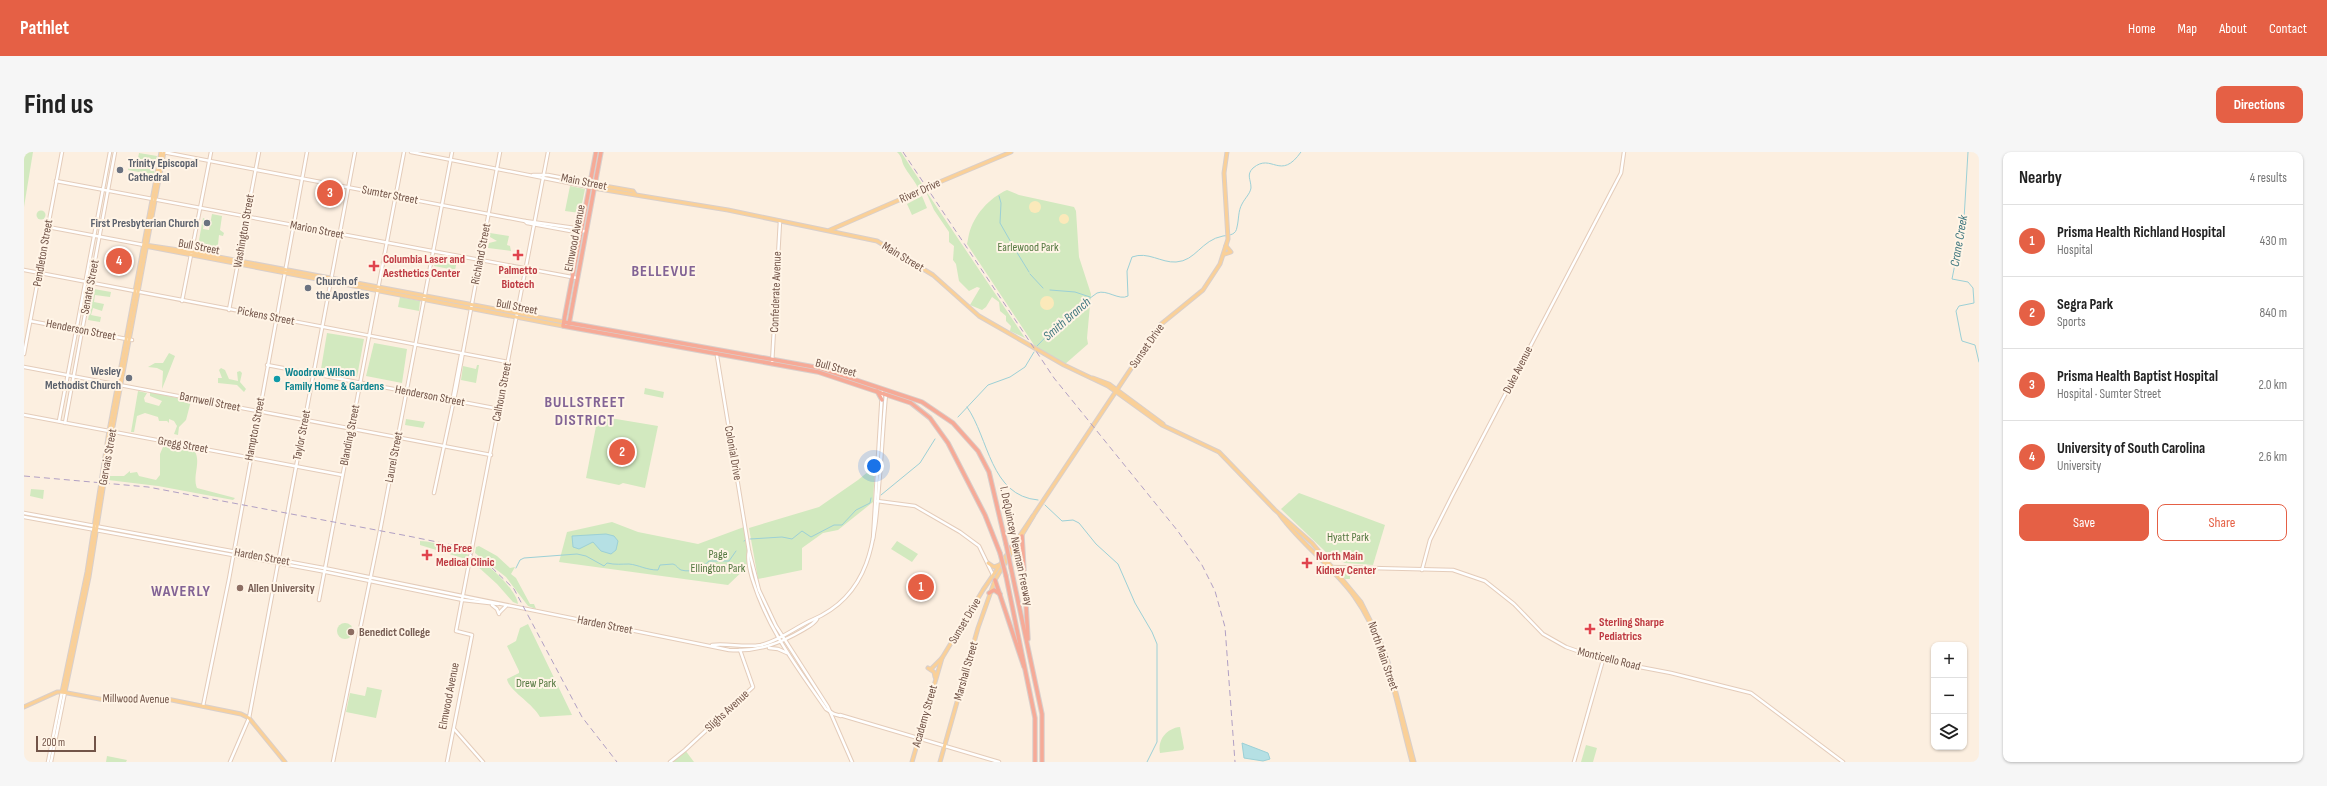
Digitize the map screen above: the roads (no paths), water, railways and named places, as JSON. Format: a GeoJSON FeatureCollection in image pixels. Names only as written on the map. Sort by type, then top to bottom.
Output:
{"type":"FeatureCollection","features":[{"type":"Feature","properties":{"kind":"highway","name":"Elmwood Avenue"},"geometry":{"type":"LineString","coordinates":[[564,324],[596,152]]}},
{"type":"Feature","properties":{"kind":"highway","name":"Elmwood Avenue"},"geometry":{"type":"LineString","coordinates":[[568,325],[601,152]]}},
{"type":"Feature","properties":{"kind":"highway","name":"Bull Street"},"geometry":{"type":"LineString","coordinates":[[564,324],[717,356],[827,370],[884,391]]}},
{"type":"Feature","properties":{"kind":"highway","name":"Bull Street"},"geometry":{"type":"LineString","coordinates":[[568,325],[773,362],[818,372],[872,389],[884,391]]}},
{"type":"Feature","properties":{"kind":"highway"},"geometry":{"type":"LineString","coordinates":[[872,389],[880,394],[882,400]]}},
{"type":"Feature","properties":{"kind":"highway","name":"I. DeQuincey Newman Freeway"},"geometry":{"type":"LineString","coordinates":[[884,391],[910,397],[929,406],[948,418],[976,447],[989,472],[1006,544],[1042,714],[1042,762]]}},
{"type":"Feature","properties":{"kind":"highway","name":"I. DeQuincey Newman Freeway"},"geometry":{"type":"LineString","coordinates":[[884,391],[903,399],[927,414],[942,432],[985,515],[1000,553],[1028,678],[1035,718],[1035,762]]}},
{"type":"Feature","properties":{"kind":"highway"},"geometry":{"type":"LineString","coordinates":[[1022,536],[1028,632],[1034,674]]}},
{"type":"Feature","properties":{"kind":"highway"},"geometry":{"type":"LineString","coordinates":[[1011,547],[1017,544],[1021,548],[1023,564]]}},
{"type":"Feature","properties":{"kind":"highway"},"geometry":{"type":"LineString","coordinates":[[995,580],[1028,678]]}},
{"type":"Feature","properties":{"kind":"highway"},"geometry":{"type":"LineString","coordinates":[[989,593],[994,590],[1000,594]]}},
{"type":"Feature","properties":{"kind":"main road","name":"Gervais Street"},"geometry":{"type":"LineString","coordinates":[[64,692],[96,529],[119,385],[129,339],[136,292],[146,246],[162,152]]}},
{"type":"Feature","properties":{"kind":"main road","name":"River Drive"},"geometry":{"type":"LineString","coordinates":[[830,230],[1011,152]]}},
{"type":"Feature","properties":{"kind":"main road","name":"Sunset Drive"},"geometry":{"type":"LineString","coordinates":[[938,671],[944,655],[999,565],[1160,325],[1203,290],[1217,271],[1224,255],[1228,236],[1224,174],[1227,152]]}},
{"type":"Feature","properties":{"kind":"main road","name":"Main Street"},"geometry":{"type":"LineString","coordinates":[[589,185],[780,220],[830,230],[884,244],[933,275],[979,316],[1051,358],[1116,390]]}},
{"type":"Feature","properties":{"kind":"main road","name":"Bull Street"},"geometry":{"type":"LineString","coordinates":[[146,246],[192,252],[238,263]]}},
{"type":"Feature","properties":{"kind":"main road","name":"Bull Street"},"geometry":{"type":"LineString","coordinates":[[146,246],[191,256],[238,263],[564,324]]}},
{"type":"Feature","properties":{"kind":"main road"},"geometry":{"type":"LineString","coordinates":[[1224,255],[1231,252],[1226,246]]}},
{"type":"Feature","properties":{"kind":"main road","name":"North Main Street"},"geometry":{"type":"LineString","coordinates":[[1116,390],[1165,427],[1215,449],[1227,458],[1331,567],[1361,602],[1379,638],[1394,685],[1413,762]]}},
{"type":"Feature","properties":{"kind":"main road","name":"Sunset Drive"},"geometry":{"type":"LineString","coordinates":[[995,580],[1035,513]]}},
{"type":"Feature","properties":{"kind":"main road"},"geometry":{"type":"LineString","coordinates":[[1026,529],[1031,529]]}},
{"type":"Feature","properties":{"kind":"main road"},"geometry":{"type":"LineString","coordinates":[[988,563],[993,566],[999,565]]}},
{"type":"Feature","properties":{"kind":"main road"},"geometry":{"type":"LineString","coordinates":[[993,575],[995,580]]}},
{"type":"Feature","properties":{"kind":"main road","name":"Marshall Street"},"geometry":{"type":"LineString","coordinates":[[940,762],[989,593],[995,580]]}},
{"type":"Feature","properties":{"kind":"main road"},"geometry":{"type":"LineString","coordinates":[[983,591],[986,590],[989,593]]}},
{"type":"Feature","properties":{"kind":"main road"},"geometry":{"type":"LineString","coordinates":[[935,681],[935,673],[930,669],[944,655]]}},
{"type":"Feature","properties":{"kind":"main road","name":"Academy Street"},"geometry":{"type":"LineString","coordinates":[[912,762],[917,739],[938,671]]}},
{"type":"Feature","properties":{"kind":"main road"},"geometry":{"type":"LineString","coordinates":[[24,707],[64,692]]}},
{"type":"Feature","properties":{"kind":"main road","name":"Millwood Avenue"},"geometry":{"type":"LineString","coordinates":[[64,692],[106,700],[162,698],[242,714],[249,718]]}},
{"type":"Feature","properties":{"kind":"main road"},"geometry":{"type":"LineString","coordinates":[[249,718],[285,762]]}},
{"type":"Feature","properties":{"kind":"street","name":"Pendleton Street"},"geometry":{"type":"LineString","coordinates":[[24,354],[62,152]]}},
{"type":"Feature","properties":{"kind":"street","name":"Sumter Street"},"geometry":{"type":"LineString","coordinates":[[162,152],[525,221],[535,221],[581,231]]}},
{"type":"Feature","properties":{"kind":"street"},"geometry":{"type":"LineString","coordinates":[[182,301],[211,152]]}},
{"type":"Feature","properties":{"kind":"street","name":"Washington Street"},"geometry":{"type":"LineString","coordinates":[[229,310],[259,152]]}},
{"type":"Feature","properties":{"kind":"street","name":"Hampton Street"},"geometry":{"type":"LineString","coordinates":[[203,706],[233,553],[307,152]]}},
{"type":"Feature","properties":{"kind":"street","name":"Taylor Street"},"geometry":{"type":"LineString","coordinates":[[230,762],[249,718],[356,152]]}},
{"type":"Feature","properties":{"kind":"street","name":"Blanding Street"},"geometry":{"type":"LineString","coordinates":[[319,600],[404,152]]}},
{"type":"Feature","properties":{"kind":"street","name":"Main Street"},"geometry":{"type":"LineString","coordinates":[[411,152],[450,158],[589,185]]}},
{"type":"Feature","properties":{"kind":"street","name":"Main Street"},"geometry":{"type":"LineString","coordinates":[[420,152],[445,158]]}},
{"type":"Feature","properties":{"kind":"street","name":"Laurel Street"},"geometry":{"type":"LineString","coordinates":[[333,762],[398,438],[452,152]]}},
{"type":"Feature","properties":{"kind":"street","name":"Richland Street"},"geometry":{"type":"LineString","coordinates":[[434,493],[500,152]]}},
{"type":"Feature","properties":{"kind":"street","name":"Calhoun Street"},"geometry":{"type":"LineString","coordinates":[[472,635],[456,632],[548,152]]}},
{"type":"Feature","properties":{"kind":"street","name":"Duke Avenue"},"geometry":{"type":"LineString","coordinates":[[1422,570],[1430,540],[1443,514],[1622,173],[1624,152]]}},
{"type":"Feature","properties":{"kind":"street"},"geometry":{"type":"LineString","coordinates":[[109,153],[115,153]]}},
{"type":"Feature","properties":{"kind":"street","name":"Senate Street"},"geometry":{"type":"LineString","coordinates":[[59,421],[109,153]]}},
{"type":"Feature","properties":{"kind":"street","name":"Senate Street"},"geometry":{"type":"LineString","coordinates":[[65,423],[115,153]]}},
{"type":"Feature","properties":{"kind":"street","name":"Marion Street"},"geometry":{"type":"LineString","coordinates":[[56,180],[246,217],[577,278]]}},
{"type":"Feature","properties":{"kind":"street"},"geometry":{"type":"LineString","coordinates":[[98,210],[104,211]]}},
{"type":"Feature","properties":{"kind":"street"},"geometry":{"type":"LineString","coordinates":[[97,215],[104,216]]}},
{"type":"Feature","properties":{"kind":"street","name":"Confederate Avenue"},"geometry":{"type":"LineString","coordinates":[[773,362],[780,220]]}},
{"type":"Feature","properties":{"kind":"street","name":"Sumter Street"},"geometry":{"type":"LineString","coordinates":[[525,221],[534,225],[586,231]]}},
{"type":"Feature","properties":{"kind":"street","name":"Bull Street"},"geometry":{"type":"LineString","coordinates":[[48,227],[146,246]]}},
{"type":"Feature","properties":{"kind":"street","name":"Pickens Street"},"geometry":{"type":"LineString","coordinates":[[24,270],[91,284],[508,362]]}},
{"type":"Feature","properties":{"kind":"street"},"geometry":{"type":"LineString","coordinates":[[80,305],[86,306]]}},
{"type":"Feature","properties":{"kind":"street","name":"Henderson Street"},"geometry":{"type":"LineString","coordinates":[[30,321],[129,339]]}},
{"type":"Feature","properties":{"kind":"street"},"geometry":{"type":"LineString","coordinates":[[71,352],[78,353]]}},
{"type":"Feature","properties":{"kind":"street","name":"Colonial Drive"},"geometry":{"type":"LineString","coordinates":[[717,356],[749,551],[751,574],[760,604],[779,641],[830,712]]}},
{"type":"Feature","properties":{"kind":"street","name":"Henderson Street"},"geometry":{"type":"LineString","coordinates":[[268,364],[499,409]]}},
{"type":"Feature","properties":{"kind":"street","name":"Barnwell Street"},"geometry":{"type":"LineString","coordinates":[[24,367],[490,455]]}},
{"type":"Feature","properties":{"kind":"street","name":"Harden Street"},"geometry":{"type":"LineString","coordinates":[[370,579],[464,595],[507,606],[740,651],[765,648],[784,639],[835,607],[853,588],[867,563],[874,539],[882,400],[884,391]]}},
{"type":"Feature","properties":{"kind":"street","name":"Harden Street"},"geometry":{"type":"LineString","coordinates":[[876,501],[884,391]]}},
{"type":"Feature","properties":{"kind":"street","name":"Gregg Street"},"geometry":{"type":"LineString","coordinates":[[24,415],[342,475]]}},
{"type":"Feature","properties":{"kind":"street"},"geometry":{"type":"LineString","coordinates":[[876,501],[905,503],[923,509],[974,541],[982,550],[993,575]]}},
{"type":"Feature","properties":{"kind":"street","name":"Harden Street"},"geometry":{"type":"LineString","coordinates":[[24,513],[96,529]]}},
{"type":"Feature","properties":{"kind":"street","name":"Harden Street"},"geometry":{"type":"LineString","coordinates":[[24,517],[233,553],[279,559],[463,600],[498,604]]}},
{"type":"Feature","properties":{"kind":"street","name":"Colonial Drive"},"geometry":{"type":"LineString","coordinates":[[749,551],[765,603],[784,639],[830,712]]}},
{"type":"Feature","properties":{"kind":"street","name":"Harden Street"},"geometry":{"type":"LineString","coordinates":[[233,553],[278,563],[325,570]]}},
{"type":"Feature","properties":{"kind":"street","name":"Monticello Road"},"geometry":{"type":"LineString","coordinates":[[1331,567],[1453,570],[1485,581],[1492,585],[1514,604],[1535,627],[1552,640],[1573,650],[1603,660],[1670,673],[1751,693],[1843,762]]}},
{"type":"Feature","properties":{"kind":"street"},"geometry":{"type":"LineString","coordinates":[[486,603],[496,607],[499,614],[502,608],[507,606]]}},
{"type":"Feature","properties":{"kind":"street","name":"Elmwood Avenue"},"geometry":{"type":"LineString","coordinates":[[447,762],[472,635]]}},
{"type":"Feature","properties":{"kind":"street","name":"Harden Street"},"geometry":{"type":"LineString","coordinates":[[712,645],[739,647],[779,641]]}},
{"type":"Feature","properties":{"kind":"street","name":"Slighs Avenue"},"geometry":{"type":"LineString","coordinates":[[670,762],[753,687],[739,647]]}},
{"type":"Feature","properties":{"kind":"street"},"geometry":{"type":"LineString","coordinates":[[765,648],[778,649],[789,655]]}},
{"type":"Feature","properties":{"kind":"street"},"geometry":{"type":"LineString","coordinates":[[1574,762],[1603,660]]}},
{"type":"Feature","properties":{"kind":"street","name":"Gervais Street"},"geometry":{"type":"LineString","coordinates":[[49,762],[64,692]]}},
{"type":"Feature","properties":{"kind":"street"},"geometry":{"type":"LineString","coordinates":[[830,712],[917,739],[999,762]]}},
{"type":"Feature","properties":{"kind":"street"},"geometry":{"type":"LineString","coordinates":[[830,712],[852,762]]}},
{"type":"Feature","properties":{"kind":"street"},"geometry":{"type":"LineString","coordinates":[[453,729],[483,762]]}},
{"type":"Feature","properties":{"kind":"water"},"geometry":{"type":"Polygon","coordinates":[[[606,534],[614,536],[618,541],[616,550],[611,554],[601,551],[593,542],[579,549],[573,547],[572,536],[606,534]]]}},
{"type":"Feature","properties":{"kind":"water"},"geometry":{"type":"Polygon","coordinates":[[[1242,743],[1268,753],[1270,759],[1263,761],[1244,758],[1242,743]]]}},
{"type":"Feature","properties":{"kind":"waterway","name":"Smith Branch"},"geometry":{"type":"LineString","coordinates":[[1037,346],[1067,315],[1097,293],[1105,292],[1121,297],[1128,296],[1127,271],[1132,257],[1144,255],[1170,262],[1183,261],[1215,238],[1234,233],[1238,224],[1239,212],[1251,188],[1249,175],[1251,170],[1260,164],[1266,163],[1282,166],[1287,165],[1294,161],[1301,152]]}},
{"type":"Feature","properties":{"kind":"waterway","name":"Crane Creek"},"geometry":{"type":"LineString","coordinates":[[1968,152],[1964,219],[1952,279],[1968,282],[1973,288],[1974,303],[1959,306],[1956,311],[1962,341],[1975,345],[1979,362]]}},
{"type":"Feature","properties":{"kind":"waterway"},"geometry":{"type":"LineString","coordinates":[[999,196],[1001,203],[1000,223],[1012,244]]}},
{"type":"Feature","properties":{"kind":"waterway"},"geometry":{"type":"LineString","coordinates":[[1013,246],[1029,272]]}},
{"type":"Feature","properties":{"kind":"waterway"},"geometry":{"type":"LineString","coordinates":[[1030,274],[1043,288]]}},
{"type":"Feature","properties":{"kind":"waterway"},"geometry":{"type":"LineString","coordinates":[[1050,290],[1075,292],[1090,297]]}},
{"type":"Feature","properties":{"kind":"waterway"},"geometry":{"type":"LineString","coordinates":[[958,417],[988,385],[1010,377],[1025,367],[1034,352]]}},
{"type":"Feature","properties":{"kind":"waterway"},"geometry":{"type":"LineString","coordinates":[[967,407],[1000,477],[1010,488],[1022,496],[1038,500]]}},
{"type":"Feature","properties":{"kind":"waterway"},"geometry":{"type":"LineString","coordinates":[[881,495],[920,463],[935,439]]}},
{"type":"Feature","properties":{"kind":"waterway"},"geometry":{"type":"LineString","coordinates":[[750,539],[782,537],[792,539],[802,531],[811,537],[834,525],[842,525],[856,510],[870,503],[871,498]]}},
{"type":"Feature","properties":{"kind":"waterway"},"geometry":{"type":"LineString","coordinates":[[1045,505],[1062,521],[1073,520],[1079,523],[1096,544],[1118,564],[1135,603],[1152,632],[1157,644],[1157,742],[1147,762]]}},
{"type":"Feature","properties":{"kind":"waterway"},"geometry":{"type":"LineString","coordinates":[[516,568],[520,560],[524,558],[577,554],[586,556],[604,566],[607,563],[629,564],[658,570],[660,565],[673,564],[681,570],[689,571],[700,568],[709,561],[729,561],[736,551]]}},
{"type":"Feature","properties":{"kind":"railway"},"geometry":{"type":"LineString","coordinates":[[903,152],[1054,378],[1177,530],[1202,565],[1215,591],[1225,627],[1235,762]]}},
{"type":"Feature","properties":{"kind":"railway"},"geometry":{"type":"LineString","coordinates":[[24,476],[148,487],[408,536],[452,545],[465,550],[489,565],[514,589],[582,717],[617,762]]}},
{"type":"Feature","properties":{"kind":"place","name":"Trinity Episcopal Cathedral"},"geometry":{"type":"Point","coordinates":[120,170]}},
{"type":"Feature","properties":{"kind":"place","name":"Prisma Health Baptist Hospital"},"geometry":{"type":"Point","coordinates":[330,193]}},
{"type":"Feature","properties":{"kind":"place","name":"First Presbyterian Church"},"geometry":{"type":"Point","coordinates":[207,223]}},
{"type":"Feature","properties":{"kind":"place","name":"Palmetto Biotech"},"geometry":{"type":"Point","coordinates":[518,255]}},
{"type":"Feature","properties":{"kind":"place","name":"University of South Carolina"},"geometry":{"type":"Point","coordinates":[119,261]}},
{"type":"Feature","properties":{"kind":"place","name":"Columbia Laser and Aesthetics Center"},"geometry":{"type":"Point","coordinates":[374,266]}},
{"type":"Feature","properties":{"kind":"place","name":"Church of the Apostles"},"geometry":{"type":"Point","coordinates":[308,288]}},
{"type":"Feature","properties":{"kind":"place","name":"Wesley Methodist Church"},"geometry":{"type":"Point","coordinates":[129,378]}},
{"type":"Feature","properties":{"kind":"place","name":"Woodrow Wilson Family Home & Gardens"},"geometry":{"type":"Point","coordinates":[277,379]}},
{"type":"Feature","properties":{"kind":"place","name":"Segra Park"},"geometry":{"type":"Point","coordinates":[622,452]}},
{"type":"Feature","properties":{"kind":"place","name":"The Free Medical Clinic"},"geometry":{"type":"Point","coordinates":[427,555]}},
{"type":"Feature","properties":{"kind":"place","name":"North Main Kidney Center"},"geometry":{"type":"Point","coordinates":[1307,563]}},
{"type":"Feature","properties":{"kind":"place","name":"Prisma Health Richland Hospital"},"geometry":{"type":"Point","coordinates":[921,587]}},
{"type":"Feature","properties":{"kind":"place","name":"Allen University"},"geometry":{"type":"Point","coordinates":[240,588]}},
{"type":"Feature","properties":{"kind":"place","name":"Sterling Sharpe Pediatrics"},"geometry":{"type":"Point","coordinates":[1590,629]}},
{"type":"Feature","properties":{"kind":"place","name":"Benedict College"},"geometry":{"type":"Point","coordinates":[351,632]}},
{"type":"Feature","properties":{"kind":"district","name":"BELLEVUE"},"geometry":{"type":"Point","coordinates":[664,271]}},
{"type":"Feature","properties":{"kind":"district","name":"BULLSTREET DISTRICT"},"geometry":{"type":"Point","coordinates":[585,411]}},
{"type":"Feature","properties":{"kind":"district","name":"WAVERLY"},"geometry":{"type":"Point","coordinates":[181,591]}},
{"type":"Feature","properties":{"kind":"park label","name":"Earlewood Park"},"geometry":{"type":"Point","coordinates":[1028,247]}},
{"type":"Feature","properties":{"kind":"park label","name":"Hyatt Park"},"geometry":{"type":"Point","coordinates":[1348,537]}},
{"type":"Feature","properties":{"kind":"park label","name":"Page Ellington Park"},"geometry":{"type":"Point","coordinates":[718,561]}},
{"type":"Feature","properties":{"kind":"park label","name":"Drew Park"},"geometry":{"type":"Point","coordinates":[536,683]}}]}
